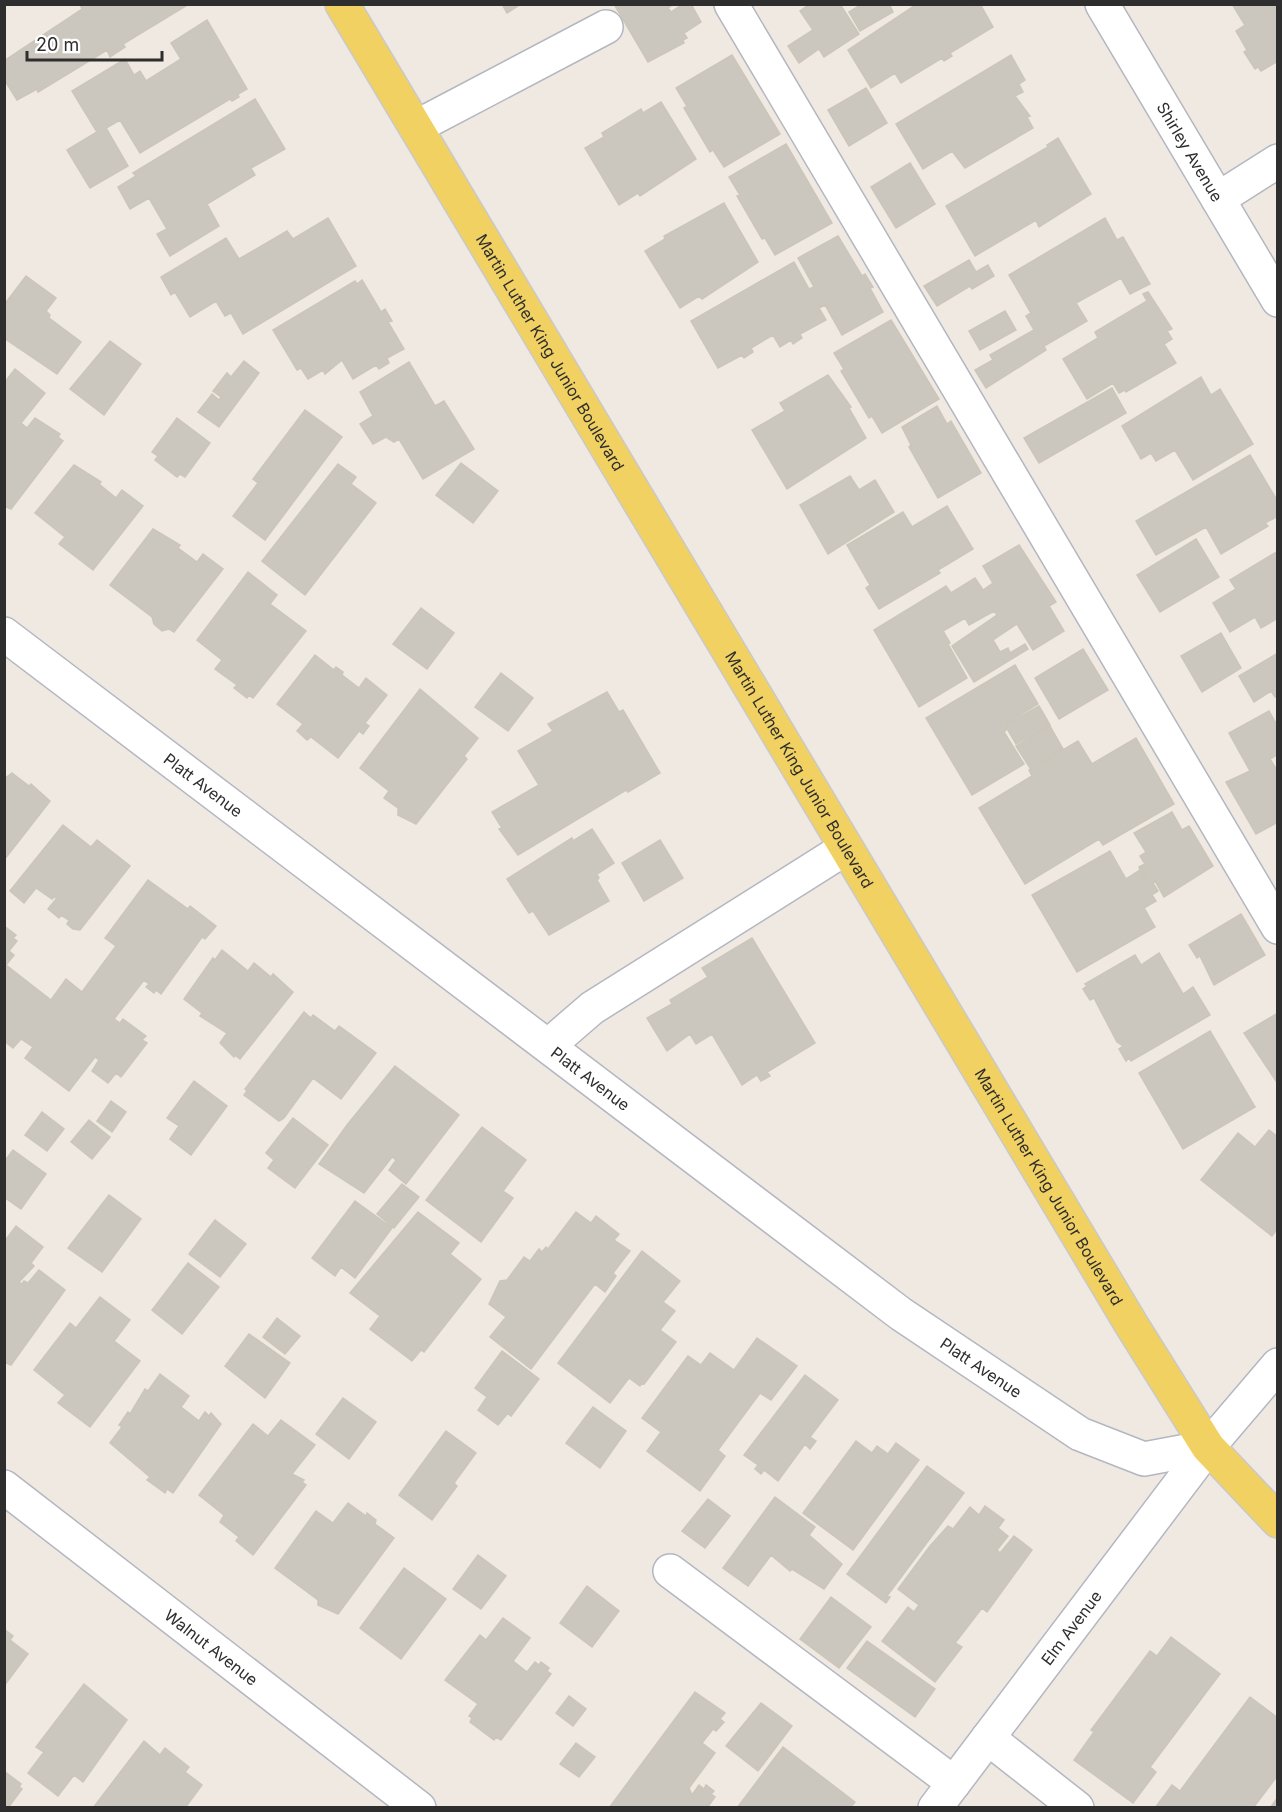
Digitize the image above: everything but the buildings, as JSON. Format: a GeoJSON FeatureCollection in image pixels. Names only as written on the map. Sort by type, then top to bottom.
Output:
{"type":"FeatureCollection","features":[{"type":"Feature","properties":{"kind":"main road","name":"Martin Luther King Junior Boulevard"},"geometry":{"type":"LineString","coordinates":[[342,4],[1131,1324],[1208,1447],[1278,1521]]}},
{"type":"Feature","properties":{"kind":"street"},"geometry":{"type":"LineString","coordinates":[[731,4],[1278,927]]}},
{"type":"Feature","properties":{"kind":"street","name":"Shirley Avenue"},"geometry":{"type":"LineString","coordinates":[[1102,4],[1278,300]]}},
{"type":"Feature","properties":{"kind":"street"},"geometry":{"type":"LineString","coordinates":[[416,127],[606,27]]}},
{"type":"Feature","properties":{"kind":"street"},"geometry":{"type":"LineString","coordinates":[[1218,199],[1278,161]]}},
{"type":"Feature","properties":{"kind":"street","name":"Platt Avenue"},"geometry":{"type":"LineString","coordinates":[[4,633],[901,1314],[1080,1434],[1144,1459],[1208,1447]]}},
{"type":"Feature","properties":{"kind":"street"},"geometry":{"type":"LineString","coordinates":[[548,1046],[592,1008],[846,848]]}},
{"type":"Feature","properties":{"kind":"street","name":"Elm Avenue"},"geometry":{"type":"LineString","coordinates":[[945,1795],[1208,1447],[1278,1365]]}},
{"type":"Feature","properties":{"kind":"street","name":"Walnut Avenue"},"geometry":{"type":"LineString","coordinates":[[4,1487],[419,1808]]}},
{"type":"Feature","properties":{"kind":"street"},"geometry":{"type":"LineString","coordinates":[[670,1571],[945,1795]]}},
{"type":"Feature","properties":{"kind":"street"},"geometry":{"type":"LineString","coordinates":[[988,1738],[1077,1808]]}}]}
